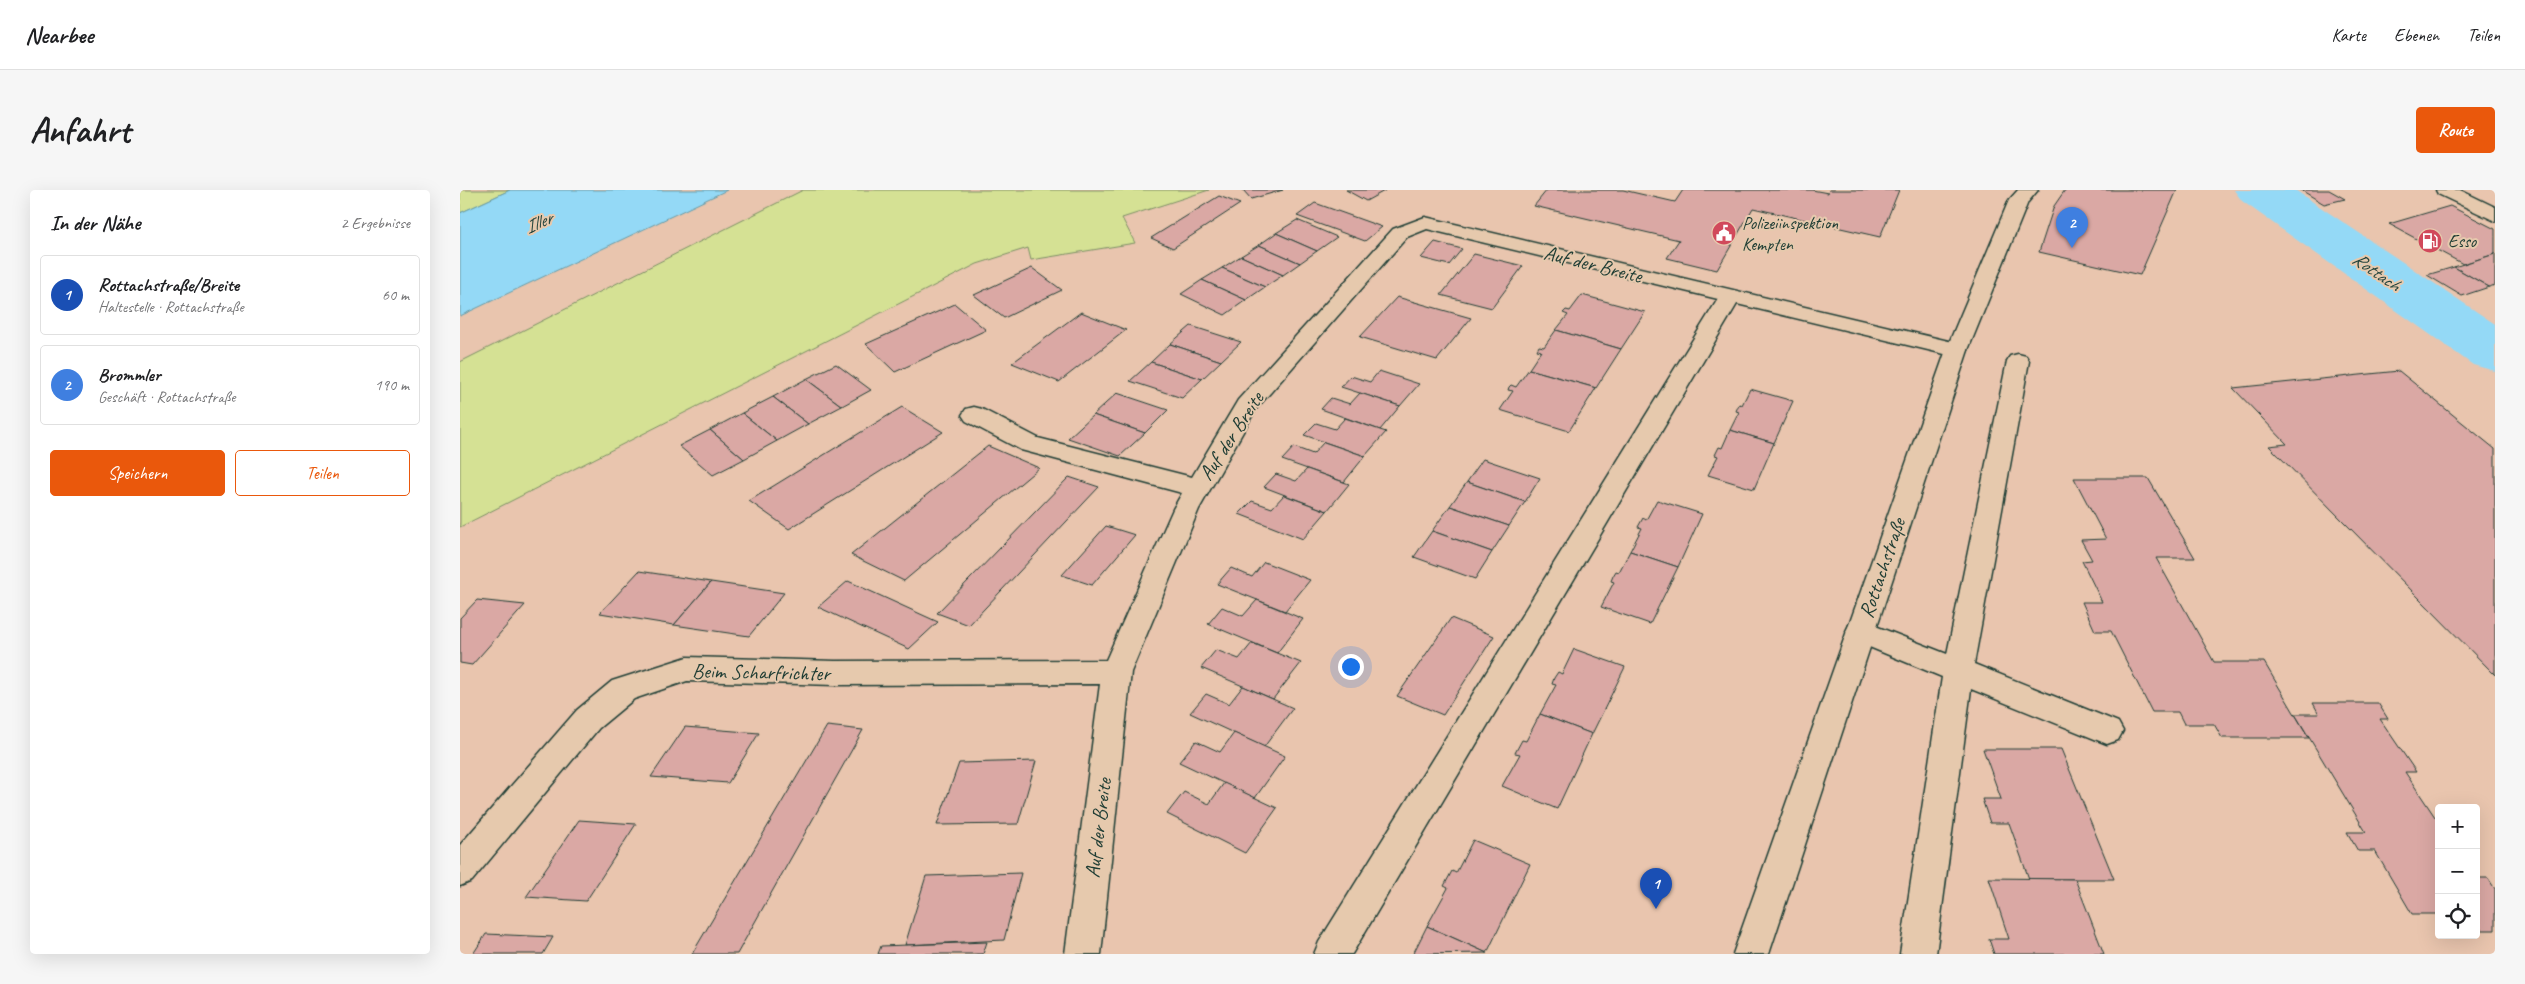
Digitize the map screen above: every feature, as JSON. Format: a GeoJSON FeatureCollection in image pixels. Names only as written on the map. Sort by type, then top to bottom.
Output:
{"type":"FeatureCollection","features":[{"type":"Feature","properties":{"kind":"street","name":"Rottachstraße"},"geometry":{"type":"LineString","coordinates":[[1751,954],[1957,350],[2019,200],[2029,190]]}},
{"type":"Feature","properties":{"kind":"street"},"geometry":{"type":"LineString","coordinates":[[2446,190],[2495,215]]}},
{"type":"Feature","properties":{"kind":"street","name":"Auf der Breite"},"geometry":{"type":"LineString","coordinates":[[1083,954],[1116,672],[1186,509],[1246,405],[1400,233],[1425,223],[1957,350]]}},
{"type":"Feature","properties":{"kind":"street"},"geometry":{"type":"LineString","coordinates":[[1332,954],[1731,296]]}},
{"type":"Feature","properties":{"kind":"street"},"geometry":{"type":"LineString","coordinates":[[1918,954],[1958,671],[2018,360]]}},
{"type":"Feature","properties":{"kind":"street"},"geometry":{"type":"LineString","coordinates":[[974,415],[1030,444],[1198,488]]}},
{"type":"Feature","properties":{"kind":"street"},"geometry":{"type":"LineString","coordinates":[[1860,632],[2107,731]]}},
{"type":"Feature","properties":{"kind":"street","name":"Beim Scharfrichter"},"geometry":{"type":"LineString","coordinates":[[460,870],[588,719],[624,690],[687,670],[834,673],[1116,672]]}},
{"type":"Feature","properties":{"kind":"green space"},"geometry":{"type":"Polygon","coordinates":[[[460,190],[510,190],[460,213],[460,190]]]}},
{"type":"Feature","properties":{"kind":"green space"},"geometry":{"type":"Polygon","coordinates":[[[803,190],[1209,190],[1122,218],[1135,243],[1031,260],[1028,248],[977,264],[460,527],[460,362],[803,190]]]}},
{"type":"Feature","properties":{"kind":"water","name":"Iller"},"geometry":{"type":"Polygon","coordinates":[[[510,190],[727,190],[460,316],[460,213],[510,190]]]}},
{"type":"Feature","properties":{"kind":"building"},"geometry":{"type":"Polygon","coordinates":[[[1243,190],[1283,190],[1251,199],[1243,190]]]}},
{"type":"Feature","properties":{"kind":"building"},"geometry":{"type":"Polygon","coordinates":[[[1346,190],[1386,190],[1366,201],[1346,190]]]}},
{"type":"Feature","properties":{"kind":"building"},"geometry":{"type":"Polygon","coordinates":[[[1547,190],[1623,190],[1675,202],[1683,190],[1812,190],[1828,193],[1829,190],[1899,190],[1880,237],[1753,208],[1717,270],[1667,258],[1679,240],[1534,206],[1547,190]]]}},
{"type":"Feature","properties":{"kind":"building"},"geometry":{"type":"Polygon","coordinates":[[[2065,190],[2177,190],[2140,275],[2039,252],[2054,206],[2065,190]]]}},
{"type":"Feature","properties":{"kind":"building"},"geometry":{"type":"Polygon","coordinates":[[[2301,190],[2329,190],[2345,199],[2324,204],[2301,190]]]}},
{"type":"Feature","properties":{"kind":"building"},"geometry":{"type":"Polygon","coordinates":[[[1219,196],[1240,204],[1173,248],[1151,238],[1219,196]]]}},
{"type":"Feature","properties":{"kind":"building"},"geometry":{"type":"Polygon","coordinates":[[[1315,203],[1382,227],[1365,241],[1297,216],[1315,203]]]}},
{"type":"Feature","properties":{"kind":"building"},"geometry":{"type":"Polygon","coordinates":[[[2450,206],[2495,229],[2495,254],[2463,264],[2389,224],[2450,206]]]}},
{"type":"Feature","properties":{"kind":"building"},"geometry":{"type":"Polygon","coordinates":[[[1297,220],[1337,237],[1317,251],[1276,233],[1297,220]]]}},
{"type":"Feature","properties":{"kind":"building"},"geometry":{"type":"Polygon","coordinates":[[[1276,233],[1317,251],[1300,263],[1259,245],[1276,233]]]}},
{"type":"Feature","properties":{"kind":"building"},"geometry":{"type":"Polygon","coordinates":[[[1435,242],[1462,249],[1449,265],[1421,258],[1435,242]]]}},
{"type":"Feature","properties":{"kind":"building"},"geometry":{"type":"Polygon","coordinates":[[[1259,245],[1300,263],[1283,275],[1241,256],[1259,245]]]}},
{"type":"Feature","properties":{"kind":"building"},"geometry":{"type":"Polygon","coordinates":[[[1474,254],[1523,266],[1492,308],[1441,295],[1474,254]]]}},
{"type":"Feature","properties":{"kind":"building"},"geometry":{"type":"Polygon","coordinates":[[[2495,254],[2495,285],[2489,287],[2454,267],[2495,254]]]}},
{"type":"Feature","properties":{"kind":"building"},"geometry":{"type":"Polygon","coordinates":[[[1241,256],[1283,275],[1265,287],[1222,268],[1241,256]]]}},
{"type":"Feature","properties":{"kind":"building"},"geometry":{"type":"Polygon","coordinates":[[[2454,267],[2489,287],[2462,296],[2427,275],[2454,267]]]}},
{"type":"Feature","properties":{"kind":"building"},"geometry":{"type":"Polygon","coordinates":[[[1032,268],[1062,290],[1004,318],[974,295],[1032,268]]]}},
{"type":"Feature","properties":{"kind":"building"},"geometry":{"type":"Polygon","coordinates":[[[1222,268],[1265,287],[1246,300],[1202,280],[1222,268]]]}},
{"type":"Feature","properties":{"kind":"building"},"geometry":{"type":"Polygon","coordinates":[[[1202,280],[1246,300],[1225,315],[1181,294],[1202,280]]]}},
{"type":"Feature","properties":{"kind":"building"},"geometry":{"type":"Polygon","coordinates":[[[1582,295],[1645,312],[1621,349],[1556,330],[1568,315],[1563,313],[1566,310],[1570,311],[1582,295]]]}},
{"type":"Feature","properties":{"kind":"building"},"geometry":{"type":"Polygon","coordinates":[[[1397,297],[1471,318],[1437,360],[1360,337],[1397,297]]]}},
{"type":"Feature","properties":{"kind":"building"},"geometry":{"type":"Polygon","coordinates":[[[955,304],[986,330],[895,372],[866,344],[955,304]]]}},
{"type":"Feature","properties":{"kind":"building"},"geometry":{"type":"Polygon","coordinates":[[[1081,312],[1126,330],[1059,382],[1012,363],[1081,312]]]}},
{"type":"Feature","properties":{"kind":"building"},"geometry":{"type":"Polygon","coordinates":[[[1191,326],[1241,342],[1221,361],[1170,344],[1191,326]]]}},
{"type":"Feature","properties":{"kind":"building"},"geometry":{"type":"Polygon","coordinates":[[[1556,330],[1621,349],[1596,388],[1529,369],[1541,351],[1537,350],[1539,346],[1544,347],[1556,330]]]}},
{"type":"Feature","properties":{"kind":"building"},"geometry":{"type":"Polygon","coordinates":[[[1170,344],[1221,361],[1202,379],[1151,362],[1170,344]]]}},
{"type":"Feature","properties":{"kind":"building"},"geometry":{"type":"Polygon","coordinates":[[[1151,362],[1202,379],[1182,398],[1130,381],[1151,362]]]}},
{"type":"Feature","properties":{"kind":"building"},"geometry":{"type":"Polygon","coordinates":[[[836,364],[871,390],[842,406],[806,379],[836,364]]]}},
{"type":"Feature","properties":{"kind":"building"},"geometry":{"type":"Polygon","coordinates":[[[1529,369],[1596,388],[1569,431],[1500,410],[1513,391],[1508,390],[1509,387],[1511,385],[1516,387],[1529,369]]]}},
{"type":"Feature","properties":{"kind":"building"},"geometry":{"type":"Polygon","coordinates":[[[1379,371],[1419,384],[1400,406],[1341,387],[1351,376],[1370,382],[1379,371]]]}},
{"type":"Feature","properties":{"kind":"building"},"geometry":{"type":"Polygon","coordinates":[[[2399,371],[2495,449],[2495,675],[2269,446],[2287,444],[2233,388],[2399,371]]]}},
{"type":"Feature","properties":{"kind":"building"},"geometry":{"type":"Polygon","coordinates":[[[806,379],[842,406],[808,424],[773,397],[806,379]]]}},
{"type":"Feature","properties":{"kind":"building"},"geometry":{"type":"Polygon","coordinates":[[[1750,389],[1793,401],[1774,443],[1730,430],[1739,412],[1736,411],[1739,404],[1742,405],[1750,389]]]}},
{"type":"Feature","properties":{"kind":"building"},"geometry":{"type":"Polygon","coordinates":[[[1117,393],[1168,410],[1145,433],[1093,415],[1117,393]]]}},
{"type":"Feature","properties":{"kind":"building"},"geometry":{"type":"Polygon","coordinates":[[[1360,393],[1400,406],[1380,430],[1321,409],[1331,398],[1350,404],[1360,393]]]}},
{"type":"Feature","properties":{"kind":"building"},"geometry":{"type":"Polygon","coordinates":[[[773,397],[808,424],[777,441],[742,413],[773,397]]]}},
{"type":"Feature","properties":{"kind":"building"},"geometry":{"type":"Polygon","coordinates":[[[902,407],[943,432],[789,529],[749,501],[902,407]]]}},
{"type":"Feature","properties":{"kind":"building"},"geometry":{"type":"Polygon","coordinates":[[[742,413],[777,441],[744,459],[710,430],[742,413]]]}},
{"type":"Feature","properties":{"kind":"building"},"geometry":{"type":"Polygon","coordinates":[[[1093,415],[1145,433],[1120,456],[1068,438],[1093,415]]]}},
{"type":"Feature","properties":{"kind":"building"},"geometry":{"type":"Polygon","coordinates":[[[1345,418],[1386,432],[1365,456],[1304,435],[1316,423],[1335,429],[1345,418]]]}},
{"type":"Feature","properties":{"kind":"building"},"geometry":{"type":"Polygon","coordinates":[[[710,430],[744,459],[713,475],[679,446],[710,430]]]}},
{"type":"Feature","properties":{"kind":"building"},"geometry":{"type":"Polygon","coordinates":[[[1730,430],[1774,443],[1754,489],[1708,475],[1718,456],[1715,455],[1719,447],[1722,448],[1730,430]]]}},
{"type":"Feature","properties":{"kind":"building"},"geometry":{"type":"Polygon","coordinates":[[[1324,442],[1365,456],[1344,482],[1282,460],[1294,447],[1313,454],[1324,442]]]}},
{"type":"Feature","properties":{"kind":"building"},"geometry":{"type":"Polygon","coordinates":[[[988,446],[1039,468],[904,581],[851,555],[988,446]]]}},
{"type":"Feature","properties":{"kind":"building"},"geometry":{"type":"Polygon","coordinates":[[[1483,459],[1540,478],[1525,502],[1467,482],[1483,459]]]}},
{"type":"Feature","properties":{"kind":"building"},"geometry":{"type":"Polygon","coordinates":[[[1307,469],[1349,484],[1327,511],[1264,487],[1276,474],[1296,481],[1307,469]]]}},
{"type":"Feature","properties":{"kind":"building"},"geometry":{"type":"Polygon","coordinates":[[[1069,477],[1099,487],[969,625],[937,613],[1069,477]]]}},
{"type":"Feature","properties":{"kind":"building"},"geometry":{"type":"Polygon","coordinates":[[[2074,478],[2148,478],[2195,558],[2156,558],[2214,662],[2264,662],[2309,738],[2222,738],[2214,724],[2184,724],[2178,712],[2152,712],[2111,631],[2095,631],[2082,602],[2102,602],[2082,561],[2092,560],[2081,540],[2106,539],[2074,478]]]}},
{"type":"Feature","properties":{"kind":"building"},"geometry":{"type":"Polygon","coordinates":[[[1467,482],[1525,502],[1509,526],[1450,506],[1467,482]]]}},
{"type":"Feature","properties":{"kind":"building"},"geometry":{"type":"Polygon","coordinates":[[[1284,495],[1327,511],[1303,539],[1239,514],[1252,501],[1272,508],[1284,495]]]}},
{"type":"Feature","properties":{"kind":"building"},"geometry":{"type":"Polygon","coordinates":[[[1657,500],[1702,514],[1678,567],[1630,551],[1642,528],[1638,527],[1643,518],[1646,520],[1657,500]]]}},
{"type":"Feature","properties":{"kind":"building"},"geometry":{"type":"Polygon","coordinates":[[[1450,506],[1509,526],[1492,552],[1432,531],[1450,506]]]}},
{"type":"Feature","properties":{"kind":"building"},"geometry":{"type":"Polygon","coordinates":[[[1106,526],[1135,535],[1092,585],[1062,575],[1106,526]]]}},
{"type":"Feature","properties":{"kind":"building"},"geometry":{"type":"Polygon","coordinates":[[[1432,531],[1492,552],[1475,579],[1414,557],[1432,531]]]}},
{"type":"Feature","properties":{"kind":"building"},"geometry":{"type":"Polygon","coordinates":[[[1630,551],[1678,567],[1650,624],[1601,607],[1614,582],[1611,581],[1613,576],[1616,571],[1619,572],[1630,551]]]}},
{"type":"Feature","properties":{"kind":"building"},"geometry":{"type":"Polygon","coordinates":[[[1264,562],[1310,580],[1285,611],[1217,584],[1231,568],[1252,577],[1264,562]]]}},
{"type":"Feature","properties":{"kind":"building"},"geometry":{"type":"Polygon","coordinates":[[[639,571],[711,582],[674,625],[600,613],[639,571]]]}},
{"type":"Feature","properties":{"kind":"building"},"geometry":{"type":"Polygon","coordinates":[[[848,581],[938,622],[909,649],[818,607],[848,581]]]}},
{"type":"Feature","properties":{"kind":"building"},"geometry":{"type":"Polygon","coordinates":[[[711,582],[784,593],[749,636],[674,625],[711,582]]]}},
{"type":"Feature","properties":{"kind":"building"},"geometry":{"type":"Polygon","coordinates":[[[477,600],[525,605],[472,665],[460,663],[460,618],[477,600]]]}},
{"type":"Feature","properties":{"kind":"building"},"geometry":{"type":"Polygon","coordinates":[[[1257,600],[1303,619],[1277,653],[1208,624],[1222,607],[1243,616],[1257,600]]]}},
{"type":"Feature","properties":{"kind":"building"},"geometry":{"type":"Polygon","coordinates":[[[1451,618],[1494,636],[1443,715],[1397,696],[1451,618]]]}},
{"type":"Feature","properties":{"kind":"building"},"geometry":{"type":"Polygon","coordinates":[[[1252,643],[1301,663],[1273,699],[1201,668],[1216,650],[1239,659],[1252,643]]]}},
{"type":"Feature","properties":{"kind":"building"},"geometry":{"type":"Polygon","coordinates":[[[1574,649],[1625,667],[1592,734],[1540,714],[1556,685],[1552,684],[1554,678],[1558,672],[1562,674],[1574,649]]]}},
{"type":"Feature","properties":{"kind":"building"},"geometry":{"type":"Polygon","coordinates":[[[1243,686],[1293,708],[1264,747],[1190,713],[1206,694],[1229,704],[1243,686]]]}},
{"type":"Feature","properties":{"kind":"building"},"geometry":{"type":"Polygon","coordinates":[[[2313,703],[2378,703],[2388,719],[2380,719],[2416,772],[2405,772],[2435,817],[2435,914],[2412,914],[2375,851],[2358,851],[2347,832],[2366,832],[2295,714],[2319,714],[2313,703]]]}},
{"type":"Feature","properties":{"kind":"building"},"geometry":{"type":"Polygon","coordinates":[[[1540,714],[1592,734],[1557,809],[1502,786],[1520,754],[1515,753],[1522,740],[1526,741],[1540,714]]]}},
{"type":"Feature","properties":{"kind":"building"},"geometry":{"type":"Polygon","coordinates":[[[827,726],[863,730],[737,954],[692,954],[827,726]]]}},
{"type":"Feature","properties":{"kind":"building"},"geometry":{"type":"Polygon","coordinates":[[[685,727],[759,733],[728,783],[651,777],[685,727]]]}},
{"type":"Feature","properties":{"kind":"building"},"geometry":{"type":"Polygon","coordinates":[[[1234,733],[1285,756],[1255,798],[1179,762],[1196,741],[1220,752],[1234,733]]]}},
{"type":"Feature","properties":{"kind":"building"},"geometry":{"type":"Polygon","coordinates":[[[1983,749],[2061,749],[2114,879],[2029,879],[2009,823],[1990,823],[1982,799],[2001,799],[1983,749]]]}},
{"type":"Feature","properties":{"kind":"building"},"geometry":{"type":"Polygon","coordinates":[[[1036,761],[1018,824],[937,825],[959,763],[1036,761]]]}},
{"type":"Feature","properties":{"kind":"building"},"geometry":{"type":"Polygon","coordinates":[[[1224,783],[1277,808],[1245,853],[1167,814],[1184,792],[1209,804],[1224,783]]]}},
{"type":"Feature","properties":{"kind":"building"},"geometry":{"type":"Polygon","coordinates":[[[579,820],[636,824],[586,901],[526,897],[579,820]]]}},
{"type":"Feature","properties":{"kind":"building"},"geometry":{"type":"Polygon","coordinates":[[[1473,840],[1530,864],[1487,953],[1427,926],[1448,888],[1444,886],[1452,871],[1456,873],[1473,840]]]}},
{"type":"Feature","properties":{"kind":"building"},"geometry":{"type":"Polygon","coordinates":[[[1021,873],[1004,940],[905,945],[926,876],[1021,873]]]}},
{"type":"Feature","properties":{"kind":"building"},"geometry":{"type":"Polygon","coordinates":[[[1989,878],[2075,879],[2104,954],[1994,954],[1989,939],[2009,939],[1989,878]]]}},
{"type":"Feature","properties":{"kind":"building"},"geometry":{"type":"Polygon","coordinates":[[[2480,878],[2488,878],[2495,889],[2495,930],[2480,930],[2480,878]]]}},
{"type":"Feature","properties":{"kind":"building"},"geometry":{"type":"Polygon","coordinates":[[[1427,926],[1487,953],[1413,954],[1427,926]]]}},
{"type":"Feature","properties":{"kind":"building"},"geometry":{"type":"Polygon","coordinates":[[[486,934],[553,937],[543,954],[473,954],[486,934]]]}},
{"type":"Feature","properties":{"kind":"building"},"geometry":{"type":"Polygon","coordinates":[[[987,942],[983,954],[878,954],[881,946],[987,942]]]}},
{"type":"Feature","properties":{"kind":"waterway","name":"Rottach"},"geometry":{"type":"LineString","coordinates":[[2260,190],[2495,352]]}},
{"type":"Feature","properties":{"kind":"place","name":"Polizeiinspektion Kempten"},"geometry":{"type":"Point","coordinates":[1724,233]}},
{"type":"Feature","properties":{"kind":"place","name":"Esso"},"geometry":{"type":"Point","coordinates":[2430,241]}},
{"type":"Feature","properties":{"kind":"place","name":"Brommler"},"geometry":{"type":"Point","coordinates":[2072,248]}},
{"type":"Feature","properties":{"kind":"place","name":"Rottachstraße/Breite"},"geometry":{"type":"Point","coordinates":[1656,909]}}]}
